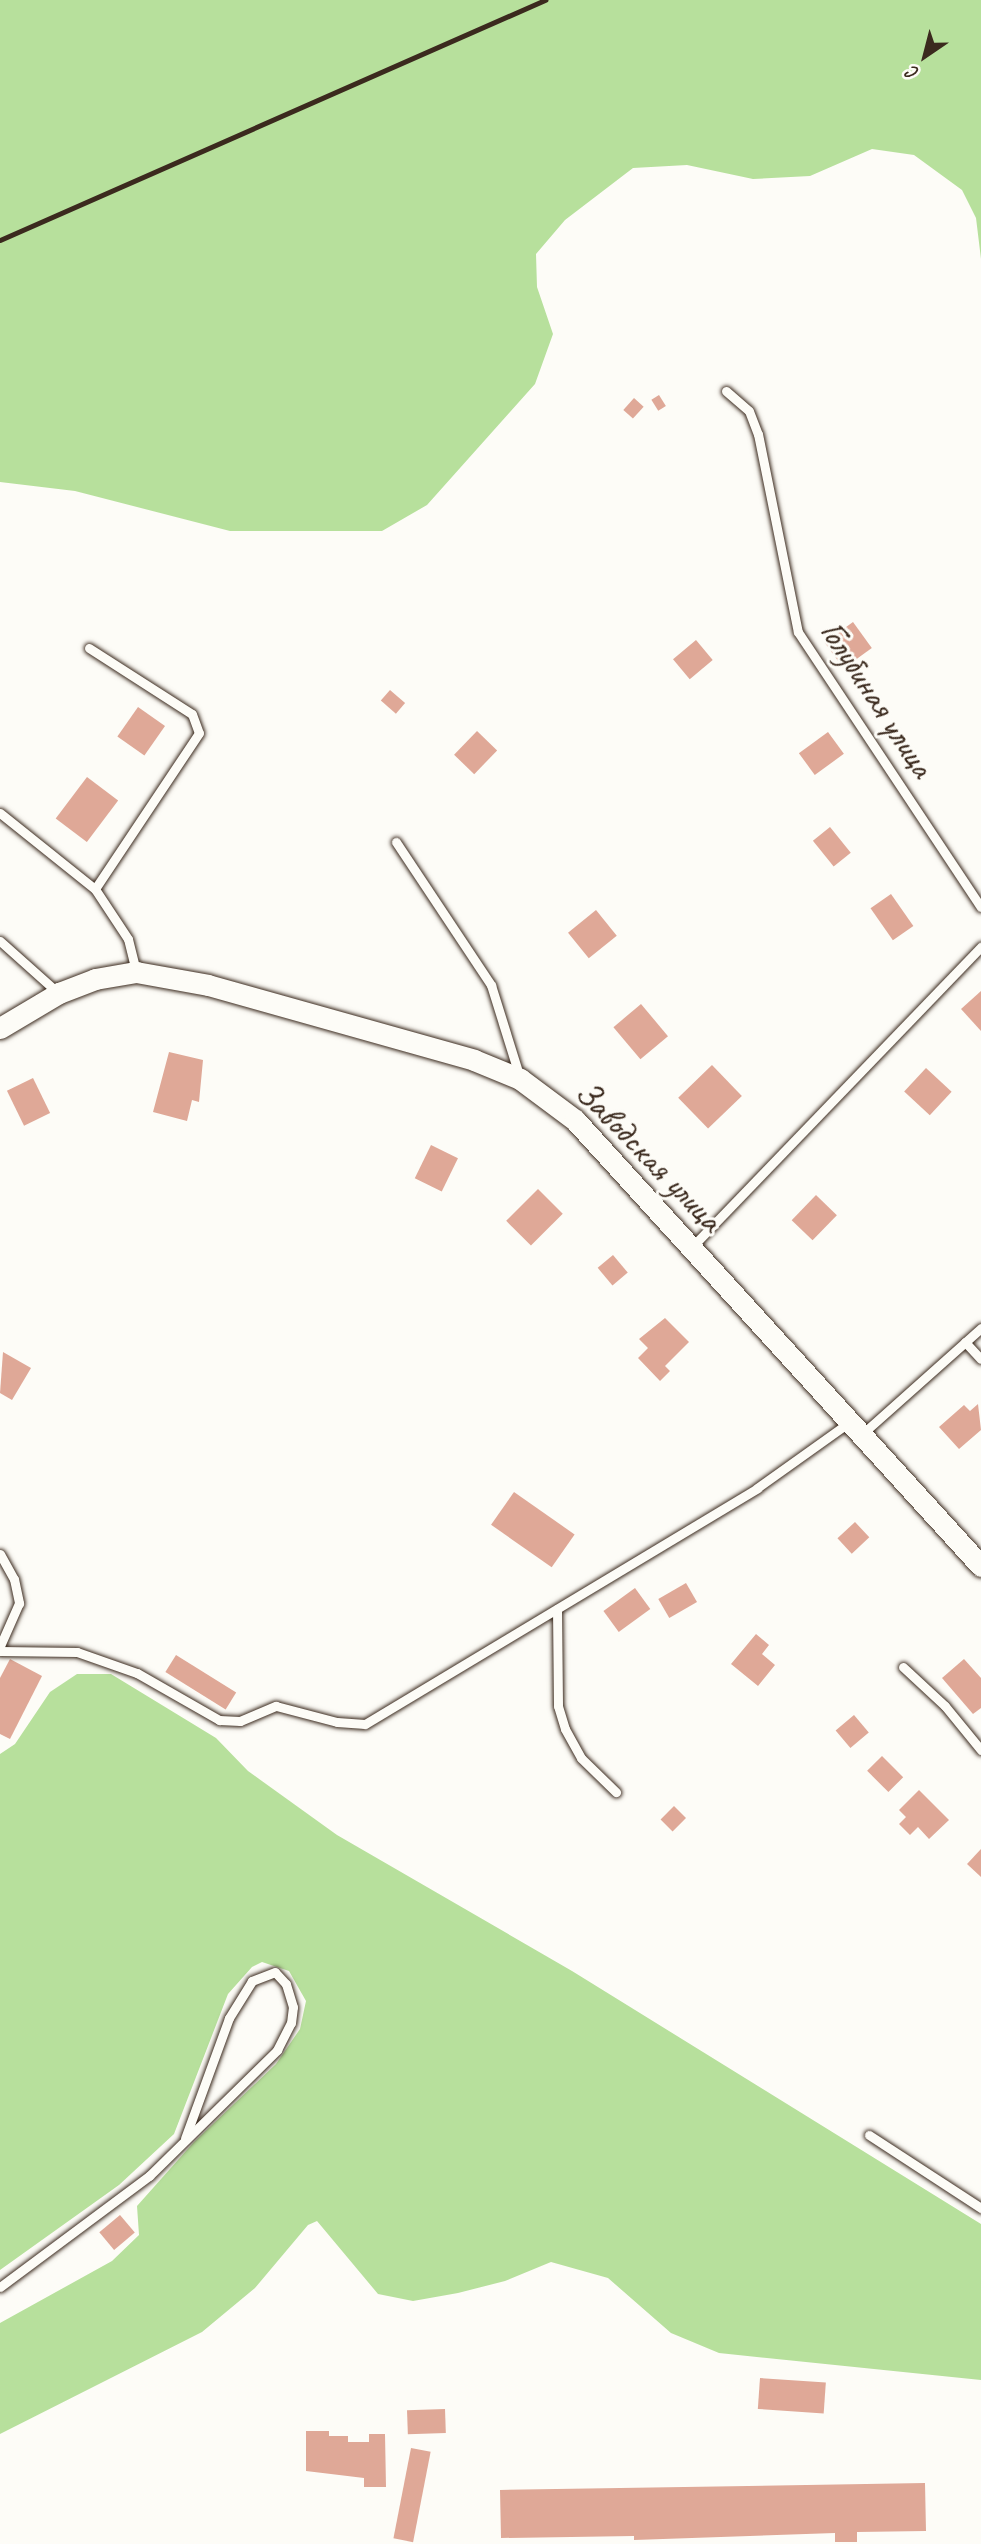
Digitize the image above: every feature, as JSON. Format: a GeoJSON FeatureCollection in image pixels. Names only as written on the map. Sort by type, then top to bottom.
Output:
{"type":"FeatureCollection","features":[{"type":"Feature","properties":{"kind":"street","name":"Заводская улица"},"geometry":{"type":"LineString","coordinates":[[0,1028],[59,993],[95,978],[136,972],[208,985],[474,1060],[520,1079],[575,1120],[981,1566]]}},
{"type":"Feature","properties":{"kind":"lane","name":"Голубиная улица"},"geometry":{"type":"LineString","coordinates":[[726,391],[749,411],[758,434],[798,632],[981,906]]}},
{"type":"Feature","properties":{"kind":"lane"},"geometry":{"type":"LineString","coordinates":[[89,648],[192,713],[199,733],[95,889]]}},
{"type":"Feature","properties":{"kind":"lane"},"geometry":{"type":"LineString","coordinates":[[0,813],[95,889],[128,939],[136,972]]}},
{"type":"Feature","properties":{"kind":"lane"},"geometry":{"type":"LineString","coordinates":[[396,842],[491,985],[520,1079]]}},
{"type":"Feature","properties":{"kind":"lane"},"geometry":{"type":"LineString","coordinates":[[0,941],[59,993]]}},
{"type":"Feature","properties":{"kind":"lane"},"geometry":{"type":"LineString","coordinates":[[692,1247],[981,947]]}},
{"type":"Feature","properties":{"kind":"lane"},"geometry":{"type":"LineString","coordinates":[[0,1554],[14,1579],[19,1603],[0,1649],[77,1652],[137,1673],[219,1720],[240,1721],[276,1706],[337,1722],[365,1724],[854,1429],[981,1328]]}},
{"type":"Feature","properties":{"kind":"lane"},"geometry":{"type":"LineString","coordinates":[[965,1342],[981,1359]]}},
{"type":"Feature","properties":{"kind":"lane"},"geometry":{"type":"LineString","coordinates":[[557,1609],[558,1706],[565,1729],[580,1758],[616,1792]]}},
{"type":"Feature","properties":{"kind":"lane"},"geometry":{"type":"LineString","coordinates":[[903,1667],[945,1706],[981,1750]]}},
{"type":"Feature","properties":{"kind":"lane"},"geometry":{"type":"LineString","coordinates":[[0,2287],[135,2188],[260,2068],[284,2039],[293,2007],[286,1984],[275,1972],[253,1981],[229,2018],[185,2138]]}},
{"type":"Feature","properties":{"kind":"lane"},"geometry":{"type":"LineString","coordinates":[[869,2136],[981,2208]]}},
{"type":"Feature","properties":{"kind":"green space"},"geometry":{"type":"Polygon","coordinates":[[[0,0],[981,0],[981,259],[976,218],[962,190],[914,155],[872,149],[810,176],[753,179],[687,165],[633,168],[565,220],[536,254],[537,287],[553,334],[535,384],[427,505],[382,531],[230,531],[75,491],[0,482],[0,0]]]}},
{"type":"Feature","properties":{"kind":"green space"},"geometry":{"type":"Polygon","coordinates":[[[77,1674],[111,1674],[216,1738],[248,1771],[337,1835],[572,1971],[981,2224],[981,2380],[719,2353],[671,2333],[608,2278],[551,2262],[505,2281],[458,2293],[413,2301],[378,2294],[317,2221],[308,2225],[255,2288],[202,2332],[0,2434],[0,2323],[112,2261],[139,2235],[137,2206],[194,2142],[276,2064],[300,2029],[306,2001],[289,1971],[262,1962],[252,1967],[228,1994],[174,2134],[119,2185],[0,2270],[0,1754],[15,1744],[50,1692],[77,1674]]]}},
{"type":"Feature","properties":{"kind":"building"},"geometry":{"type":"Polygon","coordinates":[[[659,395],[666,406],[658,411],[651,400],[659,395]]]}},
{"type":"Feature","properties":{"kind":"building"},"geometry":{"type":"Polygon","coordinates":[[[634,398],[644,407],[633,419],[623,410],[634,398]]]}},
{"type":"Feature","properties":{"kind":"building"},"geometry":{"type":"Polygon","coordinates":[[[853,622],[872,648],[843,668],[825,643],[853,622]]]}},
{"type":"Feature","properties":{"kind":"building"},"geometry":{"type":"Polygon","coordinates":[[[696,640],[713,660],[690,679],[673,659],[696,640]]]}},
{"type":"Feature","properties":{"kind":"building"},"geometry":{"type":"Polygon","coordinates":[[[390,690],[405,703],[396,714],[381,701],[390,690]]]}},
{"type":"Feature","properties":{"kind":"building"},"geometry":{"type":"Polygon","coordinates":[[[138,707],[165,726],[144,755],[117,736],[138,707]]]}},
{"type":"Feature","properties":{"kind":"building"},"geometry":{"type":"Polygon","coordinates":[[[477,731],[497,750],[474,774],[454,755],[477,731]]]}},
{"type":"Feature","properties":{"kind":"building"},"geometry":{"type":"Polygon","coordinates":[[[828,732],[844,754],[815,775],[799,753],[828,732]]]}},
{"type":"Feature","properties":{"kind":"building"},"geometry":{"type":"Polygon","coordinates":[[[87,777],[118,800],[87,842],[56,819],[87,777]]]}},
{"type":"Feature","properties":{"kind":"building"},"geometry":{"type":"Polygon","coordinates":[[[830,827],[851,853],[834,866],[813,841],[830,827]]]}},
{"type":"Feature","properties":{"kind":"building"},"geometry":{"type":"Polygon","coordinates":[[[891,894],[913,926],[893,940],[871,908],[891,894]]]}},
{"type":"Feature","properties":{"kind":"building"},"geometry":{"type":"Polygon","coordinates":[[[596,910],[617,936],[589,958],[568,933],[596,910]]]}},
{"type":"Feature","properties":{"kind":"building"},"geometry":{"type":"Polygon","coordinates":[[[981,991],[981,1031],[961,1009],[981,991]]]}},
{"type":"Feature","properties":{"kind":"building"},"geometry":{"type":"Polygon","coordinates":[[[641,1004],[668,1036],[640,1059],[613,1027],[641,1004]]]}},
{"type":"Feature","properties":{"kind":"building"},"geometry":{"type":"Polygon","coordinates":[[[169,1052],[203,1060],[199,1102],[192,1100],[187,1121],[153,1112],[169,1052]]]}},
{"type":"Feature","properties":{"kind":"building"},"geometry":{"type":"Polygon","coordinates":[[[712,1065],[742,1096],[708,1129],[678,1098],[712,1065]]]}},
{"type":"Feature","properties":{"kind":"building"},"geometry":{"type":"Polygon","coordinates":[[[926,1068],[952,1092],[930,1115],[904,1091],[926,1068]]]}},
{"type":"Feature","properties":{"kind":"building"},"geometry":{"type":"Polygon","coordinates":[[[33,1078],[50,1113],[24,1126],[7,1091],[33,1078]]]}},
{"type":"Feature","properties":{"kind":"building"},"geometry":{"type":"Polygon","coordinates":[[[431,1145],[458,1158],[442,1191],[415,1178],[431,1145]]]}},
{"type":"Feature","properties":{"kind":"building"},"geometry":{"type":"Polygon","coordinates":[[[538,1189],[563,1214],[531,1246],[506,1221],[538,1189]]]}},
{"type":"Feature","properties":{"kind":"building"},"geometry":{"type":"Polygon","coordinates":[[[816,1195],[837,1215],[813,1240],[792,1220],[816,1195]]]}},
{"type":"Feature","properties":{"kind":"building"},"geometry":{"type":"Polygon","coordinates":[[[613,1255],[628,1273],[612,1285],[598,1268],[613,1255]]]}},
{"type":"Feature","properties":{"kind":"building"},"geometry":{"type":"Polygon","coordinates":[[[665,1318],[689,1342],[665,1366],[670,1371],[660,1381],[638,1358],[648,1348],[639,1339],[665,1318]]]}},
{"type":"Feature","properties":{"kind":"building"},"geometry":{"type":"Polygon","coordinates":[[[3,1352],[31,1368],[12,1400],[0,1393],[3,1352]]]}},
{"type":"Feature","properties":{"kind":"building"},"geometry":{"type":"Polygon","coordinates":[[[978,1404],[981,1430],[959,1449],[939,1427],[964,1405],[970,1411],[978,1404]]]}},
{"type":"Feature","properties":{"kind":"building"},"geometry":{"type":"Polygon","coordinates":[[[514,1492],[575,1534],[552,1567],[491,1525],[514,1492]]]}},
{"type":"Feature","properties":{"kind":"building"},"geometry":{"type":"Polygon","coordinates":[[[855,1522],[869,1537],[852,1554],[837,1538],[855,1522]]]}},
{"type":"Feature","properties":{"kind":"building"},"geometry":{"type":"Polygon","coordinates":[[[686,1583],[697,1602],[669,1618],[658,1599],[686,1583]]]}},
{"type":"Feature","properties":{"kind":"building"},"geometry":{"type":"Polygon","coordinates":[[[635,1588],[650,1609],[619,1632],[603,1611],[635,1588]]]}},
{"type":"Feature","properties":{"kind":"building"},"geometry":{"type":"Polygon","coordinates":[[[756,1634],[769,1645],[762,1654],[775,1665],[758,1686],[731,1664],[756,1634]]]}},
{"type":"Feature","properties":{"kind":"building"},"geometry":{"type":"Polygon","coordinates":[[[176,1655],[236,1693],[226,1710],[165,1672],[176,1655]]]}},
{"type":"Feature","properties":{"kind":"building"},"geometry":{"type":"Polygon","coordinates":[[[10,1659],[42,1676],[10,1739],[0,1734],[0,1678],[10,1659]]]}},
{"type":"Feature","properties":{"kind":"building"},"geometry":{"type":"Polygon","coordinates":[[[964,1659],[981,1678],[981,1708],[973,1714],[942,1678],[964,1659]]]}},
{"type":"Feature","properties":{"kind":"building"},"geometry":{"type":"Polygon","coordinates":[[[854,1715],[869,1733],[850,1748],[836,1730],[854,1715]]]}},
{"type":"Feature","properties":{"kind":"building"},"geometry":{"type":"Polygon","coordinates":[[[882,1756],[903,1777],[888,1792],[867,1771],[882,1756]]]}},
{"type":"Feature","properties":{"kind":"building"},"geometry":{"type":"Polygon","coordinates":[[[919,1790],[949,1820],[929,1839],[918,1827],[910,1835],[899,1824],[906,1817],[899,1810],[919,1790]]]}},
{"type":"Feature","properties":{"kind":"building"},"geometry":{"type":"Polygon","coordinates":[[[674,1806],[686,1818],[673,1831],[661,1819],[674,1806]]]}},
{"type":"Feature","properties":{"kind":"building"},"geometry":{"type":"Polygon","coordinates":[[[981,1849],[981,1877],[967,1864],[981,1849]]]}},
{"type":"Feature","properties":{"kind":"building"},"geometry":{"type":"Polygon","coordinates":[[[120,2215],[135,2233],[114,2250],[99,2232],[120,2215]]]}},
{"type":"Feature","properties":{"kind":"building"},"geometry":{"type":"Polygon","coordinates":[[[760,2378],[826,2383],[824,2414],[758,2409],[760,2378]]]}},
{"type":"Feature","properties":{"kind":"building"},"geometry":{"type":"Polygon","coordinates":[[[445,2409],[446,2433],[408,2434],[407,2410],[445,2409]]]}},
{"type":"Feature","properties":{"kind":"building"},"geometry":{"type":"Polygon","coordinates":[[[306,2431],[329,2431],[329,2436],[348,2436],[348,2442],[369,2442],[369,2434],[385,2434],[386,2487],[364,2487],[364,2478],[306,2471],[306,2431]]]}},
{"type":"Feature","properties":{"kind":"building"},"geometry":{"type":"Polygon","coordinates":[[[411,2448],[431,2452],[413,2542],[393,2538],[411,2448]]]}},
{"type":"Feature","properties":{"kind":"building"},"geometry":{"type":"Polygon","coordinates":[[[925,2483],[926,2531],[857,2532],[857,2542],[835,2542],[835,2533],[634,2540],[634,2536],[501,2538],[500,2490],[925,2483]]]}},
{"type":"Feature","properties":{"kind":"railway"},"geometry":{"type":"LineString","coordinates":[[0,240],[545,0]]}}]}
